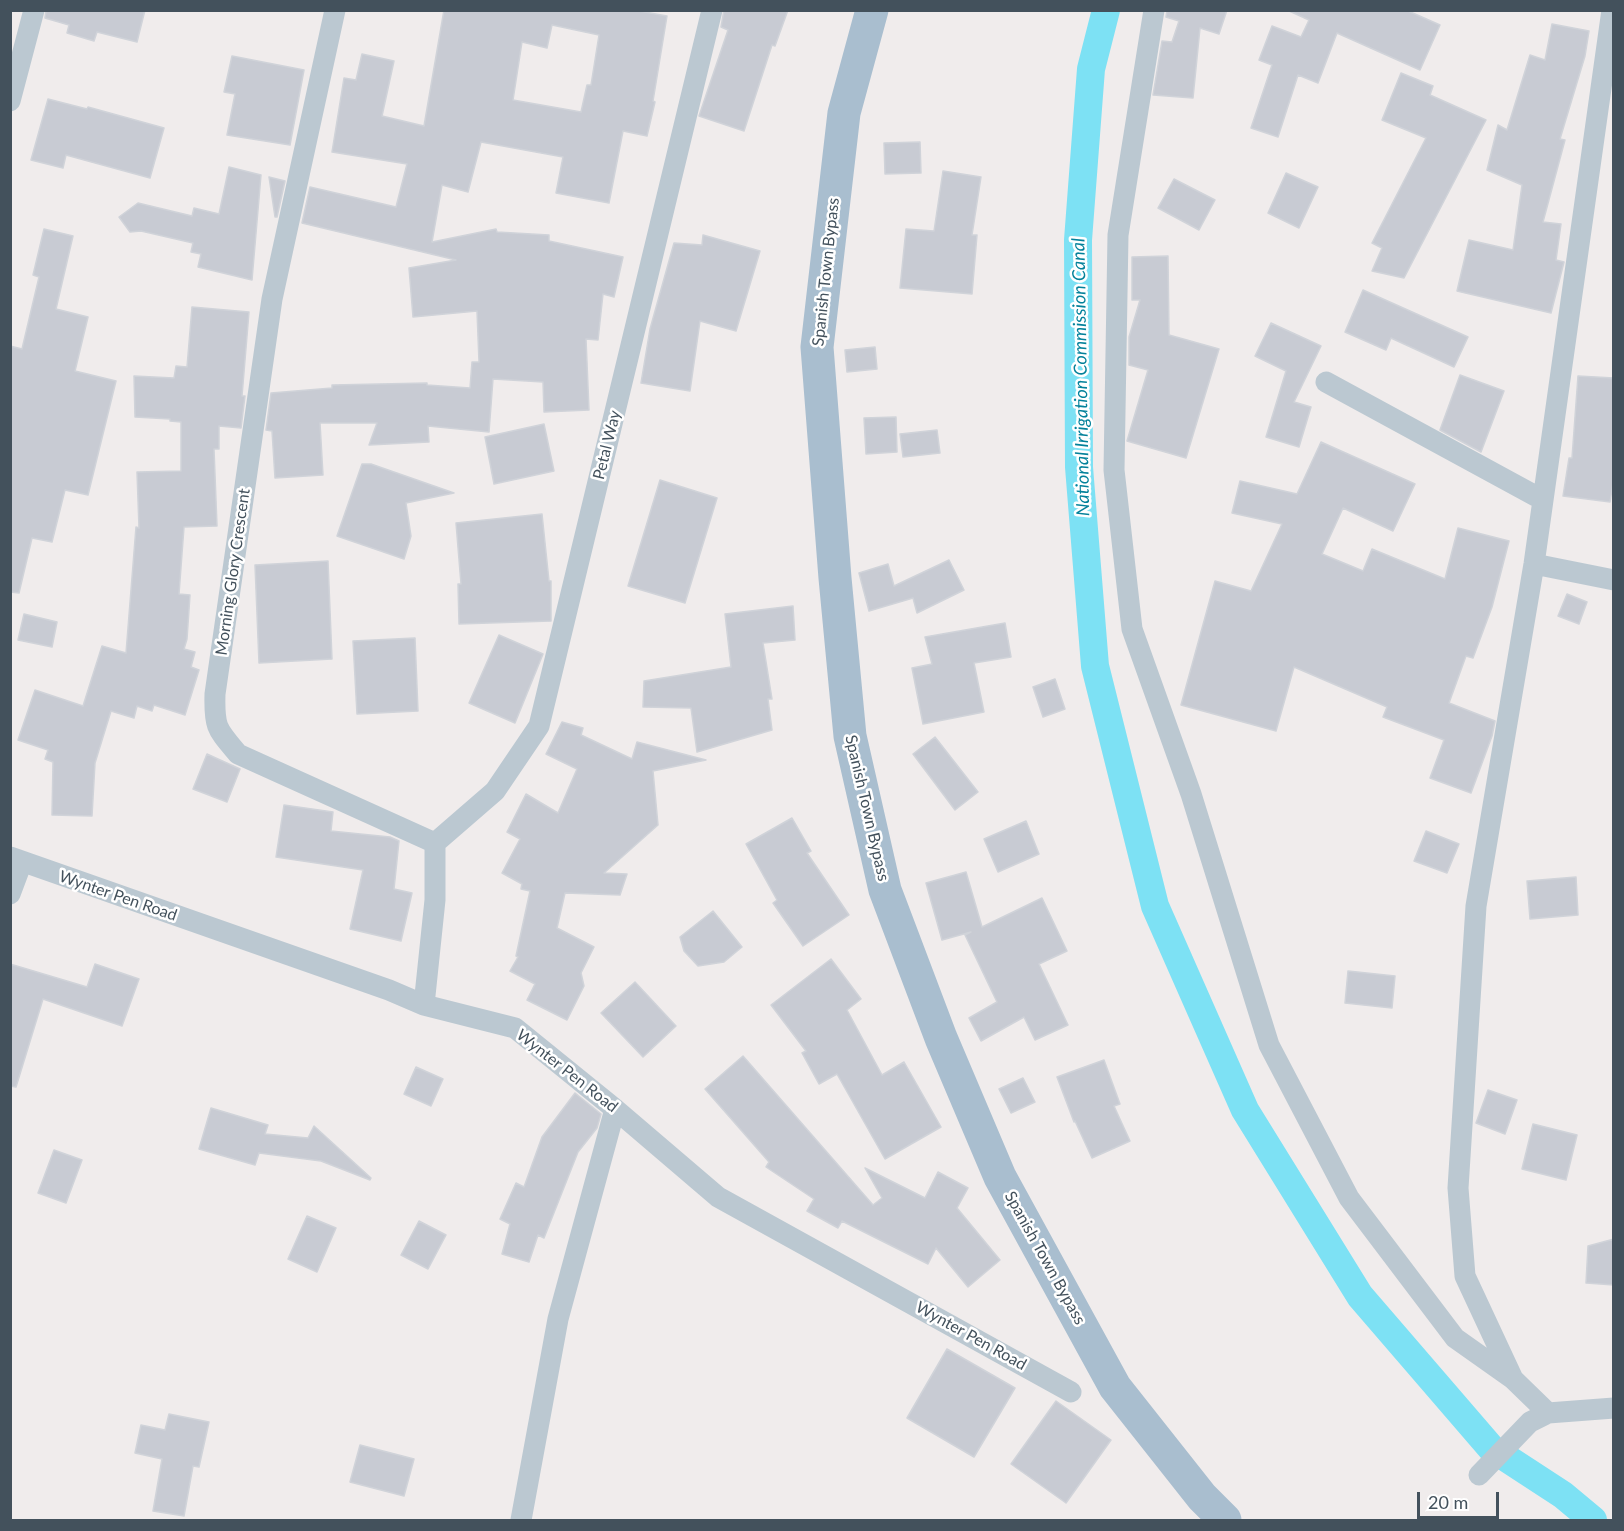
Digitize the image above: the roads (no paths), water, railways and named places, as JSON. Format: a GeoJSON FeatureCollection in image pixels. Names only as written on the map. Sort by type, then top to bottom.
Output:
{"type":"FeatureCollection","features":[{"type":"Feature","properties":{"kind":"main road","name":"Spanish Town Bypass"},"geometry":{"type":"LineString","coordinates":[[872,10],[844,113],[817,347],[850,736],[885,890],[941,1038],[1000,1177],[1115,1387],[1202,1497],[1225,1521]]}},
{"type":"Feature","properties":{"kind":"street"},"geometry":{"type":"LineString","coordinates":[[10,101],[34,10]]}},
{"type":"Feature","properties":{"kind":"street","name":"Morning Glory Crescent"},"geometry":{"type":"LineString","coordinates":[[335,10],[272,299],[215,694],[214,720],[222,736],[238,754],[435,843]]}},
{"type":"Feature","properties":{"kind":"street","name":"Petal Way"},"geometry":{"type":"LineString","coordinates":[[435,843],[495,791],[538,726],[712,10]]}},
{"type":"Feature","properties":{"kind":"street"},"geometry":{"type":"LineString","coordinates":[[1155,10],[1118,235],[1114,470],[1132,629],[1191,794],[1269,1046],[1349,1198],[1455,1338],[1513,1379]]}},
{"type":"Feature","properties":{"kind":"street"},"geometry":{"type":"LineString","coordinates":[[1539,1418],[1513,1379],[1465,1276],[1458,1188],[1476,906],[1534,564],[1612,10]]}},
{"type":"Feature","properties":{"kind":"street"},"geometry":{"type":"LineString","coordinates":[[1326,382],[1543,500]]}},
{"type":"Feature","properties":{"kind":"street"},"geometry":{"type":"LineString","coordinates":[[1534,564],[1614,580]]}},
{"type":"Feature","properties":{"kind":"street"},"geometry":{"type":"LineString","coordinates":[[424,1005],[435,900],[435,843]]}},
{"type":"Feature","properties":{"kind":"street"},"geometry":{"type":"LineString","coordinates":[[10,894],[16,859]]}},
{"type":"Feature","properties":{"kind":"street","name":"Wynter Pen Road"},"geometry":{"type":"LineString","coordinates":[[16,859],[389,990],[424,1005],[515,1028],[718,1197],[1071,1392]]}},
{"type":"Feature","properties":{"kind":"street"},"geometry":{"type":"LineString","coordinates":[[521,1521],[558,1319],[615,1109]]}},
{"type":"Feature","properties":{"kind":"street"},"geometry":{"type":"LineString","coordinates":[[1479,1475],[1539,1418],[1614,1408]]}},
{"type":"Feature","properties":{"kind":"waterway","name":"National Irrigation Commission Canal"},"geometry":{"type":"LineString","coordinates":[[1106,10],[1091,69],[1078,240],[1079,467],[1095,666],[1155,906],[1245,1110],[1360,1296],[1491,1448],[1563,1495],[1593,1520]]}}]}
